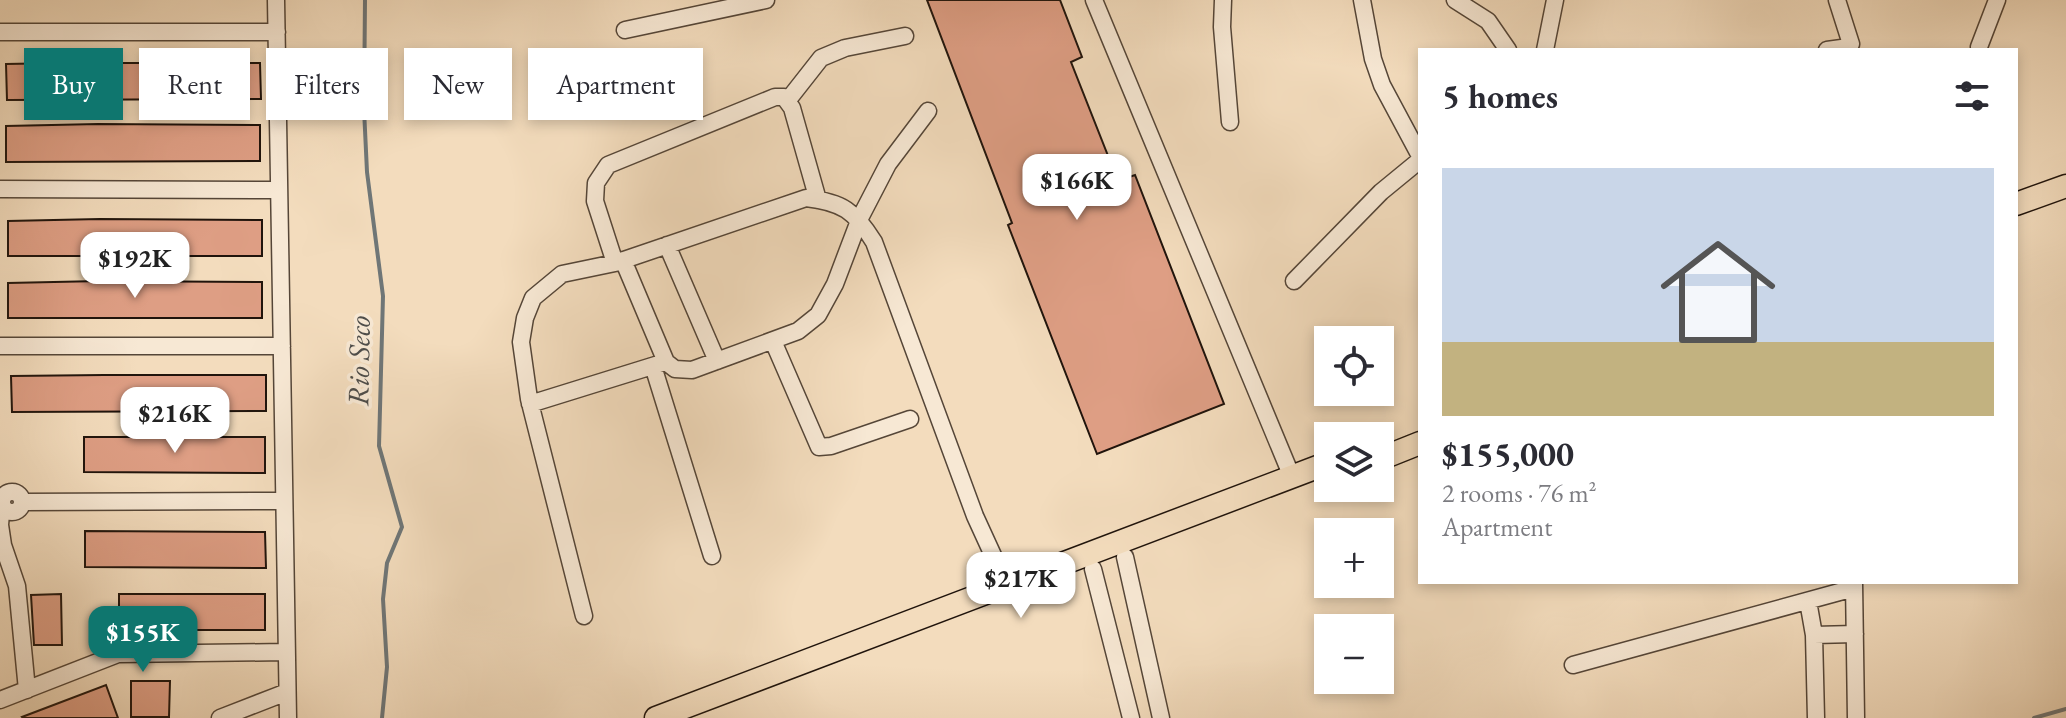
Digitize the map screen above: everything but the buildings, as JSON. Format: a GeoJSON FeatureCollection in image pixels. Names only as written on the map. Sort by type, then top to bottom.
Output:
{"type":"FeatureCollection","features":[{"type":"Feature","properties":{"kind":"main road"},"geometry":{"type":"LineString","coordinates":[[2018,203],[2066,186]]}},
{"type":"Feature","properties":{"kind":"main road"},"geometry":{"type":"LineString","coordinates":[[2018,217],[2066,201]]}},
{"type":"Feature","properties":{"kind":"main road"},"geometry":{"type":"LineString","coordinates":[[1394,437],[1418,428]]}},
{"type":"Feature","properties":{"kind":"main road"},"geometry":{"type":"LineString","coordinates":[[1394,453],[1418,444]]}},
{"type":"Feature","properties":{"kind":"main road"},"geometry":{"type":"LineString","coordinates":[[656,718],[1314,468]]}},
{"type":"Feature","properties":{"kind":"main road"},"geometry":{"type":"LineString","coordinates":[[698,718],[1314,484]]}},
{"type":"Feature","properties":{"kind":"street"},"geometry":{"type":"LineString","coordinates":[[276,0],[288,718]]}},
{"type":"Feature","properties":{"kind":"street"},"geometry":{"type":"LineString","coordinates":[[625,30],[766,0]]}},
{"type":"Feature","properties":{"kind":"street"},"geometry":{"type":"LineString","coordinates":[[1094,0],[1292,477]]}},
{"type":"Feature","properties":{"kind":"street"},"geometry":{"type":"LineString","coordinates":[[1223,0],[1222,27],[1230,122]]}},
{"type":"Feature","properties":{"kind":"street"},"geometry":{"type":"LineString","coordinates":[[1362,0],[1373,59],[1382,85],[1418,154]]}},
{"type":"Feature","properties":{"kind":"street"},"geometry":{"type":"LineString","coordinates":[[1455,0],[1488,21],[1507,48]]}},
{"type":"Feature","properties":{"kind":"street"},"geometry":{"type":"LineString","coordinates":[[1545,48],[1555,0]]}},
{"type":"Feature","properties":{"kind":"street"},"geometry":{"type":"LineString","coordinates":[[1837,0],[1851,44],[1842,48]]}},
{"type":"Feature","properties":{"kind":"street"},"geometry":{"type":"LineString","coordinates":[[1979,47],[1997,0]]}},
{"type":"Feature","properties":{"kind":"street"},"geometry":{"type":"LineString","coordinates":[[0,32],[277,32]]}},
{"type":"Feature","properties":{"kind":"street"},"geometry":{"type":"LineString","coordinates":[[788,100],[821,58],[845,48],[905,36]]}},
{"type":"Feature","properties":{"kind":"street"},"geometry":{"type":"LineString","coordinates":[[712,556],[659,364],[595,201],[596,183],[608,165],[775,97],[784,97],[788,100],[818,200]]}},
{"type":"Feature","properties":{"kind":"street"},"geometry":{"type":"LineString","coordinates":[[530,404],[659,364],[692,370],[798,331],[818,315],[835,284],[860,218],[888,164],[928,111]]}},
{"type":"Feature","properties":{"kind":"street"},"geometry":{"type":"LineString","coordinates":[[1294,281],[1381,192],[1418,160]]}},
{"type":"Feature","properties":{"kind":"street"},"geometry":{"type":"LineString","coordinates":[[0,189],[279,190]]}},
{"type":"Feature","properties":{"kind":"street"},"geometry":{"type":"LineString","coordinates":[[584,616],[530,404],[521,342],[525,318],[533,298],[562,274],[619,261],[806,198],[827,201],[860,218],[874,242],[975,516],[1007,586]]}},
{"type":"Feature","properties":{"kind":"street"},"geometry":{"type":"LineString","coordinates":[[667,245],[717,361]]}},
{"type":"Feature","properties":{"kind":"street"},"geometry":{"type":"LineString","coordinates":[[773,341],[819,447],[831,446],[910,419]]}},
{"type":"Feature","properties":{"kind":"street"},"geometry":{"type":"LineString","coordinates":[[0,346],[282,346]]}},
{"type":"Feature","properties":{"kind":"street"},"geometry":{"type":"LineString","coordinates":[[27,690],[17,586],[3,545],[0,525],[4,496],[11,492],[21,496],[23,502],[284,501]]}},
{"type":"Feature","properties":{"kind":"street"},"geometry":{"type":"LineString","coordinates":[[1125,557],[1161,718]]}},
{"type":"Feature","properties":{"kind":"street"},"geometry":{"type":"LineString","coordinates":[[1093,569],[1131,718]]}},
{"type":"Feature","properties":{"kind":"street"},"geometry":{"type":"LineString","coordinates":[[1573,665],[1808,601],[1854,585],[1856,718]]}},
{"type":"Feature","properties":{"kind":"street"},"geometry":{"type":"LineString","coordinates":[[1808,601],[1814,635],[1816,718]]}},
{"type":"Feature","properties":{"kind":"street"},"geometry":{"type":"LineString","coordinates":[[1814,635],[1855,634]]}},
{"type":"Feature","properties":{"kind":"street"},"geometry":{"type":"LineString","coordinates":[[0,700],[118,654],[286,652]]}},
{"type":"Feature","properties":{"kind":"street"},"geometry":{"type":"LineString","coordinates":[[220,718],[287,692]]}},
{"type":"Feature","properties":{"kind":"waterway","name":"Rio Seco"},"geometry":{"type":"LineString","coordinates":[[365,0],[367,172],[383,296],[379,446],[402,527],[387,563],[383,599],[387,667],[382,718]]}},
{"type":"Feature","properties":{"kind":"waterway","name":"Rio Seco"},"geometry":{"type":"LineString","coordinates":[[2034,718],[2066,709]]}}]}
